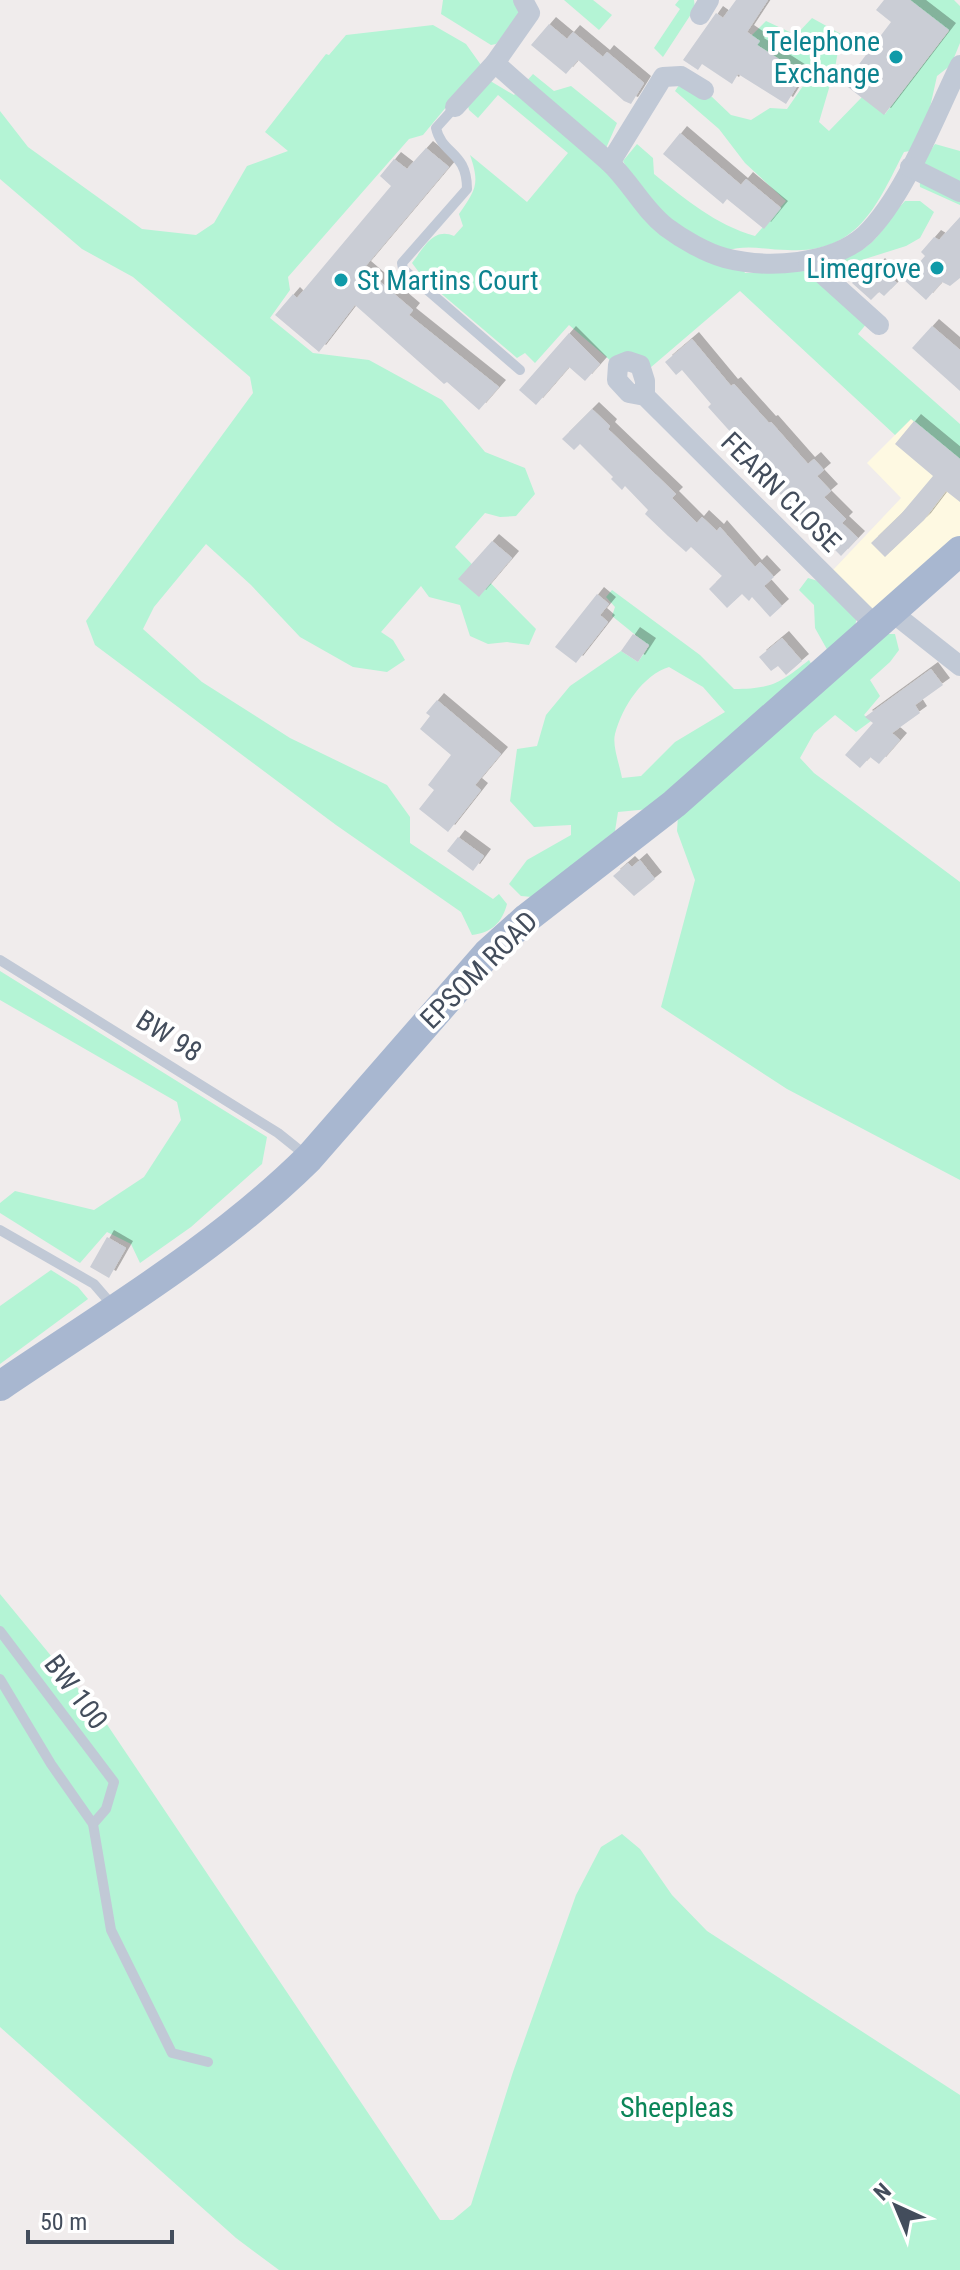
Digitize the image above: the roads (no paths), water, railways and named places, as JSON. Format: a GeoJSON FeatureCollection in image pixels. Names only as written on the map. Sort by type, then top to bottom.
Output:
{"type":"FeatureCollection","features":[{"type":"Feature","properties":{"kind":"main road","name":"EPSOM ROAD"},"geometry":{"type":"LineString","coordinates":[[0,1386],[234,1225],[309,1158],[487,954],[527,918],[674,804],[960,551]]}},
{"type":"Feature","properties":{"kind":"street"},"geometry":{"type":"LineString","coordinates":[[455,107],[495,63],[530,13],[523,0]]}},
{"type":"Feature","properties":{"kind":"street"},"geometry":{"type":"LineString","coordinates":[[495,63],[610,163],[629,183],[645,207],[666,227],[723,258],[743,261],[808,261],[841,252],[864,235],[885,210],[910,167],[960,65]]}},
{"type":"Feature","properties":{"kind":"street"},"geometry":{"type":"LineString","coordinates":[[610,163],[663,77],[681,76],[704,90]]}},
{"type":"Feature","properties":{"kind":"street"},"geometry":{"type":"LineString","coordinates":[[910,167],[960,192]]}},
{"type":"Feature","properties":{"kind":"street"},"geometry":{"type":"LineString","coordinates":[[808,261],[879,325]]}},
{"type":"Feature","properties":{"kind":"street","name":"FEARN CLOSE"},"geometry":{"type":"LineString","coordinates":[[645,396],[885,620],[960,666]]}},
{"type":"Feature","properties":{"kind":"lane"},"geometry":{"type":"LineString","coordinates":[[455,107],[436,128],[438,139],[460,159],[467,174],[467,189],[402,263],[403,269],[520,370]]}},
{"type":"Feature","properties":{"kind":"lane","name":"BW 98"},"geometry":{"type":"LineString","coordinates":[[0,960],[278,1133],[309,1158]]}},
{"type":"Feature","properties":{"kind":"lane"},"geometry":{"type":"LineString","coordinates":[[0,1230],[94,1284],[115,1308]]}},
{"type":"Feature","properties":{"kind":"lane","name":"BW 100"},"geometry":{"type":"LineString","coordinates":[[0,1631],[114,1782],[106,1809],[93,1824]]}},
{"type":"Feature","properties":{"kind":"lane"},"geometry":{"type":"LineString","coordinates":[[0,1679],[51,1764],[93,1824],[111,1930],[172,2053],[208,2062]]}},
{"type":"Feature","properties":{"kind":"place","name":"Telephone Exchange"},"geometry":{"type":"Point","coordinates":[896,57]}},
{"type":"Feature","properties":{"kind":"place","name":"Limegrove"},"geometry":{"type":"Point","coordinates":[937,268]}},
{"type":"Feature","properties":{"kind":"place","name":"St Martins Court"},"geometry":{"type":"Point","coordinates":[341,280]}},
{"type":"Feature","properties":{"kind":"park label","name":"Sheepleas"},"geometry":{"type":"Point","coordinates":[677,2107]}}]}
